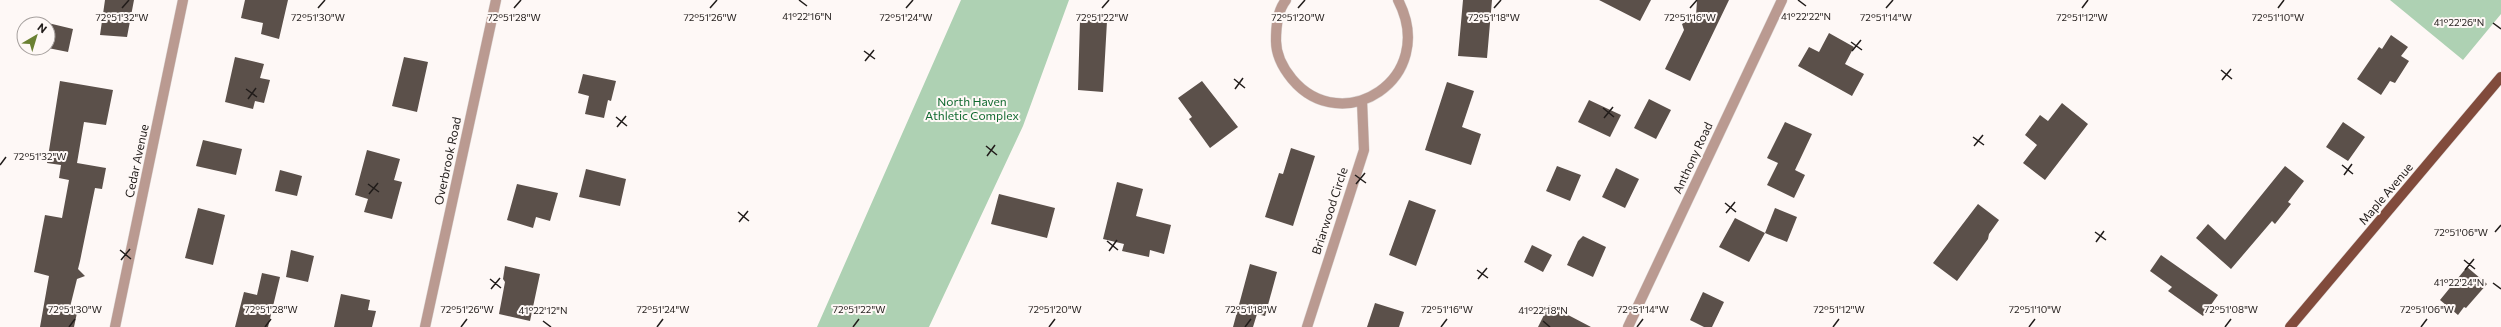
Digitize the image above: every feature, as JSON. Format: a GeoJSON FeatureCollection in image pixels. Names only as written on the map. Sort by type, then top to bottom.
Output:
{"type":"FeatureCollection","features":[{"type":"Feature","properties":{"kind":"main road","name":"Maple Avenue"},"geometry":{"type":"LineString","coordinates":[[2290,327],[2501,77]]}},
{"type":"Feature","properties":{"kind":"street","name":"Cedar Avenue"},"geometry":{"type":"LineString","coordinates":[[115,327],[183,0]]}},
{"type":"Feature","properties":{"kind":"street","name":"Overbrook Road"},"geometry":{"type":"LineString","coordinates":[[425,327],[496,0]]}},
{"type":"Feature","properties":{"kind":"street"},"geometry":{"type":"LineString","coordinates":[[1286,0],[1276,24],[1276,47],[1284,69],[1298,87],[1318,99],[1341,103],[1362,101],[1383,90],[1398,74],[1407,55],[1410,34],[1406,13],[1398,0]]}},
{"type":"Feature","properties":{"kind":"street","name":"Anthony Road"},"geometry":{"type":"LineString","coordinates":[[1628,327],[1782,0]]}},
{"type":"Feature","properties":{"kind":"street","name":"Briarwood Circle"},"geometry":{"type":"LineString","coordinates":[[1307,327],[1364,150],[1362,101]]}},
{"type":"Feature","properties":{"kind":"green space","name":"North Haven Athletic Complex"},"geometry":{"type":"Polygon","coordinates":[[[961,0],[1069,0],[1023,126],[929,327],[817,327],[961,0]]]}},
{"type":"Feature","properties":{"kind":"green space"},"geometry":{"type":"Polygon","coordinates":[[[2390,0],[2501,0],[2501,14],[2463,60],[2390,0]]]}},
{"type":"Feature","properties":{"kind":"building"},"geometry":{"type":"Polygon","coordinates":[[[105,0],[134,0],[127,37],[100,35],[105,0]]]}},
{"type":"Feature","properties":{"kind":"building"},"geometry":{"type":"Polygon","coordinates":[[[245,0],[288,0],[279,39],[261,34],[263,23],[241,18],[245,0]]]}},
{"type":"Feature","properties":{"kind":"building"},"geometry":{"type":"Polygon","coordinates":[[[1463,0],[1492,0],[1487,58],[1458,56],[1463,0]]]}},
{"type":"Feature","properties":{"kind":"building"},"geometry":{"type":"Polygon","coordinates":[[[1599,0],[1651,0],[1640,21],[1599,0]]]}},
{"type":"Feature","properties":{"kind":"building"},"geometry":{"type":"Polygon","coordinates":[[[1697,0],[1729,0],[1690,81],[1665,69],[1684,30],[1682,24],[1696,16],[1697,0]]]}},
{"type":"Feature","properties":{"kind":"building"},"geometry":{"type":"Polygon","coordinates":[[[1080,20],[1107,21],[1103,92],[1078,90],[1080,20]]]}},
{"type":"Feature","properties":{"kind":"building"},"geometry":{"type":"Polygon","coordinates":[[[56,25],[73,29],[68,52],[56,50],[56,25]]]}},
{"type":"Feature","properties":{"kind":"building"},"geometry":{"type":"Polygon","coordinates":[[[1829,33],[1854,47],[1845,64],[1864,74],[1852,96],[1798,66],[1809,47],[1819,52],[1829,33]]]}},
{"type":"Feature","properties":{"kind":"building"},"geometry":{"type":"Polygon","coordinates":[[[2391,35],[2408,47],[2401,56],[2409,61],[2395,83],[2390,81],[2381,95],[2357,79],[2379,47],[2382,49],[2391,35]]]}},
{"type":"Feature","properties":{"kind":"building"},"geometry":{"type":"Polygon","coordinates":[[[235,57],[264,64],[260,78],[270,80],[264,103],[255,101],[253,109],[225,102],[235,57]]]}},
{"type":"Feature","properties":{"kind":"building"},"geometry":{"type":"Polygon","coordinates":[[[404,57],[428,62],[417,112],[392,106],[404,57]]]}},
{"type":"Feature","properties":{"kind":"building"},"geometry":{"type":"Polygon","coordinates":[[[583,74],[616,81],[611,101],[608,100],[604,118],[585,114],[589,96],[578,93],[583,74]]]}},
{"type":"Feature","properties":{"kind":"building"},"geometry":{"type":"Polygon","coordinates":[[[60,81],[113,90],[106,125],[84,122],[77,163],[106,168],[102,189],[95,188],[78,269],[85,276],[77,279],[70,307],[78,308],[74,327],[40,327],[49,276],[34,272],[45,215],[62,218],[69,180],[59,178],[61,165],[47,163],[60,81]]]}},
{"type":"Feature","properties":{"kind":"building"},"geometry":{"type":"Polygon","coordinates":[[[1202,81],[1238,127],[1210,148],[1189,119],[1192,117],[1178,98],[1202,81]]]}},
{"type":"Feature","properties":{"kind":"building"},"geometry":{"type":"Polygon","coordinates":[[[1447,82],[1474,91],[1462,127],[1481,134],[1471,165],[1425,150],[1447,82]]]}},
{"type":"Feature","properties":{"kind":"building"},"geometry":{"type":"Polygon","coordinates":[[[1649,99],[1671,110],[1656,139],[1634,128],[1649,99]]]}},
{"type":"Feature","properties":{"kind":"building"},"geometry":{"type":"Polygon","coordinates":[[[1589,100],[1621,115],[1610,137],[1578,122],[1589,100]]]}},
{"type":"Feature","properties":{"kind":"building"},"geometry":{"type":"Polygon","coordinates":[[[2062,103],[2088,124],[2045,180],[2023,163],[2037,145],[2025,135],[2040,115],[2048,121],[2062,103]]]}},
{"type":"Feature","properties":{"kind":"building"},"geometry":{"type":"Polygon","coordinates":[[[1785,122],[1812,134],[1795,170],[1805,175],[1794,198],[1767,185],[1778,163],[1767,158],[1785,122]]]}},
{"type":"Feature","properties":{"kind":"building"},"geometry":{"type":"Polygon","coordinates":[[[2343,122],[2365,137],[2348,161],[2326,147],[2343,122]]]}},
{"type":"Feature","properties":{"kind":"building"},"geometry":{"type":"Polygon","coordinates":[[[203,140],[242,149],[236,175],[196,166],[203,140]]]}},
{"type":"Feature","properties":{"kind":"building"},"geometry":{"type":"Polygon","coordinates":[[[1291,148],[1315,156],[1293,226],[1265,217],[1279,173],[1283,174],[1291,148]]]}},
{"type":"Feature","properties":{"kind":"building"},"geometry":{"type":"Polygon","coordinates":[[[367,150],[400,159],[394,180],[402,182],[392,219],[364,212],[368,199],[355,195],[367,150]]]}},
{"type":"Feature","properties":{"kind":"building"},"geometry":{"type":"Polygon","coordinates":[[[1557,166],[1581,175],[1570,201],[1546,191],[1557,166]]]}},
{"type":"Feature","properties":{"kind":"building"},"geometry":{"type":"Polygon","coordinates":[[[2285,166],[2304,181],[2288,202],[2291,204],[2275,224],[2272,221],[2231,269],[2196,238],[2208,224],[2225,240],[2285,166]]]}},
{"type":"Feature","properties":{"kind":"building"},"geometry":{"type":"Polygon","coordinates":[[[1616,168],[1639,179],[1625,208],[1602,197],[1616,168]]]}},
{"type":"Feature","properties":{"kind":"building"},"geometry":{"type":"Polygon","coordinates":[[[586,169],[626,179],[620,206],[579,197],[586,169]]]}},
{"type":"Feature","properties":{"kind":"building"},"geometry":{"type":"Polygon","coordinates":[[[280,170],[302,176],[297,196],[275,191],[280,170]]]}},
{"type":"Feature","properties":{"kind":"building"},"geometry":{"type":"Polygon","coordinates":[[[1117,182],[1143,189],[1136,216],[1171,225],[1164,254],[1150,250],[1149,257],[1122,251],[1124,244],[1103,239],[1117,182]]]}},
{"type":"Feature","properties":{"kind":"building"},"geometry":{"type":"Polygon","coordinates":[[[517,184],[558,193],[550,221],[536,217],[533,228],[507,220],[517,184]]]}},
{"type":"Feature","properties":{"kind":"building"},"geometry":{"type":"Polygon","coordinates":[[[999,194],[1055,208],[1047,238],[991,224],[999,194]]]}},
{"type":"Feature","properties":{"kind":"building"},"geometry":{"type":"Polygon","coordinates":[[[1409,200],[1436,210],[1416,266],[1389,255],[1409,200]]]}},
{"type":"Feature","properties":{"kind":"building"},"geometry":{"type":"Polygon","coordinates":[[[1978,204],[1999,220],[1989,234],[1988,239],[1957,281],[1933,263],[1978,204]]]}},
{"type":"Feature","properties":{"kind":"building"},"geometry":{"type":"Polygon","coordinates":[[[198,208],[225,215],[213,265],[185,258],[198,208]]]}},
{"type":"Feature","properties":{"kind":"building"},"geometry":{"type":"Polygon","coordinates":[[[1775,208],[1797,217],[1787,242],[1765,233],[1775,208]]]}},
{"type":"Feature","properties":{"kind":"building"},"geometry":{"type":"Polygon","coordinates":[[[1735,218],[1765,233],[1749,262],[1719,247],[1735,218]]]}},
{"type":"Feature","properties":{"kind":"building"},"geometry":{"type":"Polygon","coordinates":[[[1583,236],[1606,247],[1593,277],[1567,265],[1578,241],[1583,236]]]}},
{"type":"Feature","properties":{"kind":"building"},"geometry":{"type":"Polygon","coordinates":[[[1532,245],[1552,255],[1543,272],[1524,262],[1532,245]]]}},
{"type":"Feature","properties":{"kind":"building"},"geometry":{"type":"Polygon","coordinates":[[[291,250],[314,256],[308,282],[286,277],[291,250]]]}},
{"type":"Feature","properties":{"kind":"building"},"geometry":{"type":"Polygon","coordinates":[[[2161,255],[2218,295],[2203,316],[2168,291],[2172,287],[2150,271],[2161,255]]]}},
{"type":"Feature","properties":{"kind":"building"},"geometry":{"type":"Polygon","coordinates":[[[1250,264],[1277,272],[1265,316],[1257,314],[1253,327],[1233,327],[1250,264]]]}},
{"type":"Feature","properties":{"kind":"building"},"geometry":{"type":"Polygon","coordinates":[[[505,266],[540,274],[530,321],[499,314],[505,282],[503,279],[505,266]]]}},
{"type":"Feature","properties":{"kind":"building"},"geometry":{"type":"Polygon","coordinates":[[[2467,267],[2487,284],[2458,315],[2440,300],[2467,267]]]}},
{"type":"Feature","properties":{"kind":"building"},"geometry":{"type":"Polygon","coordinates":[[[262,273],[280,277],[268,327],[235,327],[244,292],[257,295],[262,273]]]}},
{"type":"Feature","properties":{"kind":"building"},"geometry":{"type":"Polygon","coordinates":[[[1703,292],[1724,302],[1712,327],[1704,327],[1690,320],[1703,292]]]}},
{"type":"Feature","properties":{"kind":"building"},"geometry":{"type":"Polygon","coordinates":[[[341,294],[370,300],[368,310],[376,311],[372,327],[334,327],[341,294]]]}},
{"type":"Feature","properties":{"kind":"building"},"geometry":{"type":"Polygon","coordinates":[[[1375,303],[1404,312],[1399,327],[1367,327],[1375,303]]]}},
{"type":"Feature","properties":{"kind":"building"},"geometry":{"type":"Polygon","coordinates":[[[1549,305],[1591,327],[1538,327],[1549,305]]]}}]}
